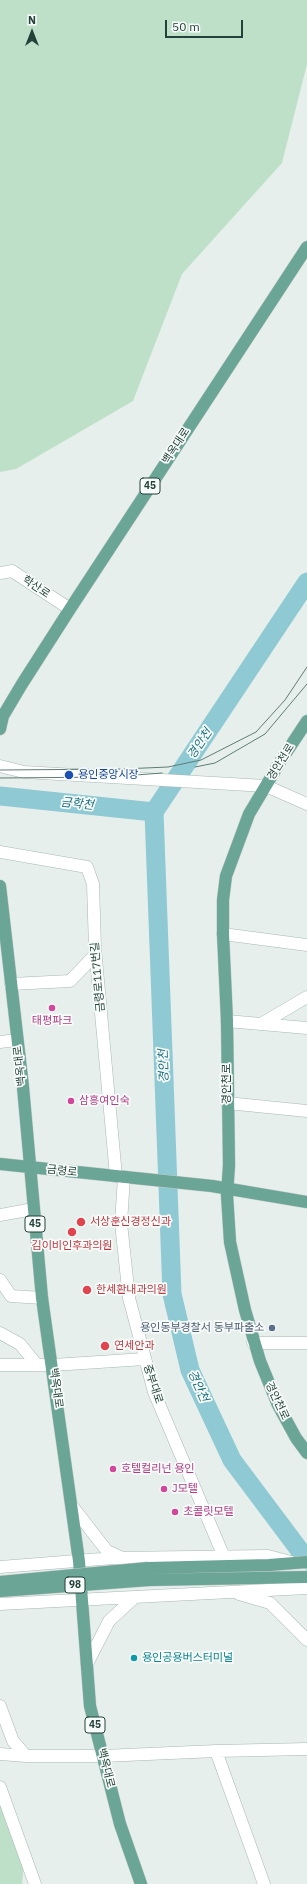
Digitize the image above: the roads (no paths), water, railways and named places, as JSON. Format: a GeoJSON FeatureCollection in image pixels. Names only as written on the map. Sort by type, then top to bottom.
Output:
{"type":"FeatureCollection","features":[{"type":"Feature","properties":{"kind":"main road","name":"백옥대로"},"geometry":{"type":"LineString","coordinates":[[0,729],[3,716],[22,684],[307,247]]}},
{"type":"Feature","properties":{"kind":"main road","name":"경안천로"},"geometry":{"type":"LineString","coordinates":[[307,721],[249,814],[226,876],[223,900],[227,1021],[228,1188],[230,1242],[253,1343],[278,1405],[296,1438],[307,1453]]}},
{"type":"Feature","properties":{"kind":"main road","name":"백옥대로"},"geometry":{"type":"LineString","coordinates":[[0,886],[2,931],[11,984],[42,1298],[53,1365],[79,1561],[90,1706],[120,1824],[141,1884]]}},
{"type":"Feature","properties":{"kind":"main road","name":"금령로"},"geometry":{"type":"LineString","coordinates":[[0,1164],[228,1188]]}},
{"type":"Feature","properties":{"kind":"main road"},"geometry":{"type":"LineString","coordinates":[[228,1188],[307,1202]]}},
{"type":"Feature","properties":{"kind":"main road","name":"98"},"geometry":{"type":"LineString","coordinates":[[0,1591],[245,1561],[307,1562]]}},
{"type":"Feature","properties":{"kind":"main road","name":"98"},"geometry":{"type":"LineString","coordinates":[[0,1582],[148,1574],[307,1577]]}},
{"type":"Feature","properties":{"kind":"street","name":"학산로"},"geometry":{"type":"LineString","coordinates":[[0,573],[12,571],[70,609]]}},
{"type":"Feature","properties":{"kind":"street"},"geometry":{"type":"LineString","coordinates":[[0,766],[24,772],[266,786],[306,805]]}},
{"type":"Feature","properties":{"kind":"street","name":"금령로117번길"},"geometry":{"type":"LineString","coordinates":[[0,852],[87,867],[93,884],[95,955],[120,1177]]}},
{"type":"Feature","properties":{"kind":"street"},"geometry":{"type":"LineString","coordinates":[[223,934],[307,945]]}},
{"type":"Feature","properties":{"kind":"street"},"geometry":{"type":"LineString","coordinates":[[11,984],[70,981],[95,955]]}},
{"type":"Feature","properties":{"kind":"street"},"geometry":{"type":"LineString","coordinates":[[261,1024],[307,997]]}},
{"type":"Feature","properties":{"kind":"street"},"geometry":{"type":"LineString","coordinates":[[227,1021],[307,1028]]}},
{"type":"Feature","properties":{"kind":"street"},"geometry":{"type":"LineString","coordinates":[[0,1042],[17,1040]]}},
{"type":"Feature","properties":{"kind":"street"},"geometry":{"type":"LineString","coordinates":[[227,1103],[307,1110]]}},
{"type":"Feature","properties":{"kind":"street","name":"중부대로"},"geometry":{"type":"LineString","coordinates":[[120,1177],[121,1223],[129,1298],[154,1392],[224,1557]]}},
{"type":"Feature","properties":{"kind":"street"},"geometry":{"type":"LineString","coordinates":[[0,1215],[33,1209]]}},
{"type":"Feature","properties":{"kind":"street"},"geometry":{"type":"LineString","coordinates":[[0,1280],[11,1296],[42,1298]]}},
{"type":"Feature","properties":{"kind":"street"},"geometry":{"type":"LineString","coordinates":[[0,1333],[20,1344],[37,1365]]}},
{"type":"Feature","properties":{"kind":"street"},"geometry":{"type":"LineString","coordinates":[[253,1343],[307,1343]]}},
{"type":"Feature","properties":{"kind":"street"},"geometry":{"type":"LineString","coordinates":[[0,1365],[53,1365],[145,1359]]}},
{"type":"Feature","properties":{"kind":"street"},"geometry":{"type":"LineString","coordinates":[[72,1506],[107,1551],[122,1558]]}},
{"type":"Feature","properties":{"kind":"street"},"geometry":{"type":"LineString","coordinates":[[0,1567],[122,1558],[224,1557],[245,1561]]}},
{"type":"Feature","properties":{"kind":"street"},"geometry":{"type":"LineString","coordinates":[[0,1604],[307,1588]]}},
{"type":"Feature","properties":{"kind":"street"},"geometry":{"type":"LineString","coordinates":[[230,1592],[270,1603],[307,1640]]}},
{"type":"Feature","properties":{"kind":"street"},"geometry":{"type":"LineString","coordinates":[[87,1664],[109,1621],[134,1597]]}},
{"type":"Feature","properties":{"kind":"street"},"geometry":{"type":"LineString","coordinates":[[0,1706],[13,1741],[26,1756]]}},
{"type":"Feature","properties":{"kind":"street"},"geometry":{"type":"LineString","coordinates":[[0,1754],[26,1756],[103,1756],[307,1749]]}},
{"type":"Feature","properties":{"kind":"street"},"geometry":{"type":"LineString","coordinates":[[216,1751],[264,1884]]}},
{"type":"Feature","properties":{"kind":"street"},"geometry":{"type":"LineString","coordinates":[[0,1787],[35,1884]]}},
{"type":"Feature","properties":{"kind":"waterway","name":"경안천"},"geometry":{"type":"LineString","coordinates":[[307,582],[154,812],[172,1294],[190,1370],[232,1460],[307,1560]]}},
{"type":"Feature","properties":{"kind":"waterway","name":"금학천"},"geometry":{"type":"LineString","coordinates":[[0,796],[154,812]]}},
{"type":"Feature","properties":{"kind":"tram line"},"geometry":{"type":"LineString","coordinates":[[0,770],[168,767],[201,760],[256,732],[285,700],[307,667]]}},
{"type":"Feature","properties":{"kind":"tram line"},"geometry":{"type":"LineString","coordinates":[[195,767],[215,763],[265,734],[307,684]]}},
{"type":"Feature","properties":{"kind":"tram line"},"geometry":{"type":"LineString","coordinates":[[0,778],[109,777],[162,773]]}},
{"type":"Feature","properties":{"kind":"place","name":"용인중앙시장"},"geometry":{"type":"Point","coordinates":[69,775]}},
{"type":"Feature","properties":{"kind":"place","name":"태평파크"},"geometry":{"type":"Point","coordinates":[52,1008]}},
{"type":"Feature","properties":{"kind":"place","name":"삼흥여인숙"},"geometry":{"type":"Point","coordinates":[71,1101]}},
{"type":"Feature","properties":{"kind":"place","name":"서상훈신경정신과"},"geometry":{"type":"Point","coordinates":[81,1222]}},
{"type":"Feature","properties":{"kind":"place","name":"김이비인후과의원"},"geometry":{"type":"Point","coordinates":[72,1232]}},
{"type":"Feature","properties":{"kind":"place","name":"한세환내과의원"},"geometry":{"type":"Point","coordinates":[87,1290]}},
{"type":"Feature","properties":{"kind":"place","name":"용인동부경찰서 동부파출소"},"geometry":{"type":"Point","coordinates":[272,1328]}},
{"type":"Feature","properties":{"kind":"place","name":"연세안과"},"geometry":{"type":"Point","coordinates":[105,1346]}},
{"type":"Feature","properties":{"kind":"place","name":"호텔컬리넌 용인"},"geometry":{"type":"Point","coordinates":[113,1469]}},
{"type":"Feature","properties":{"kind":"place","name":"J모텔"},"geometry":{"type":"Point","coordinates":[164,1489]}},
{"type":"Feature","properties":{"kind":"place","name":"초콜릿모텔"},"geometry":{"type":"Point","coordinates":[175,1512]}},
{"type":"Feature","properties":{"kind":"place","name":"용인공용버스터미널"},"geometry":{"type":"Point","coordinates":[134,1658]}}]}
